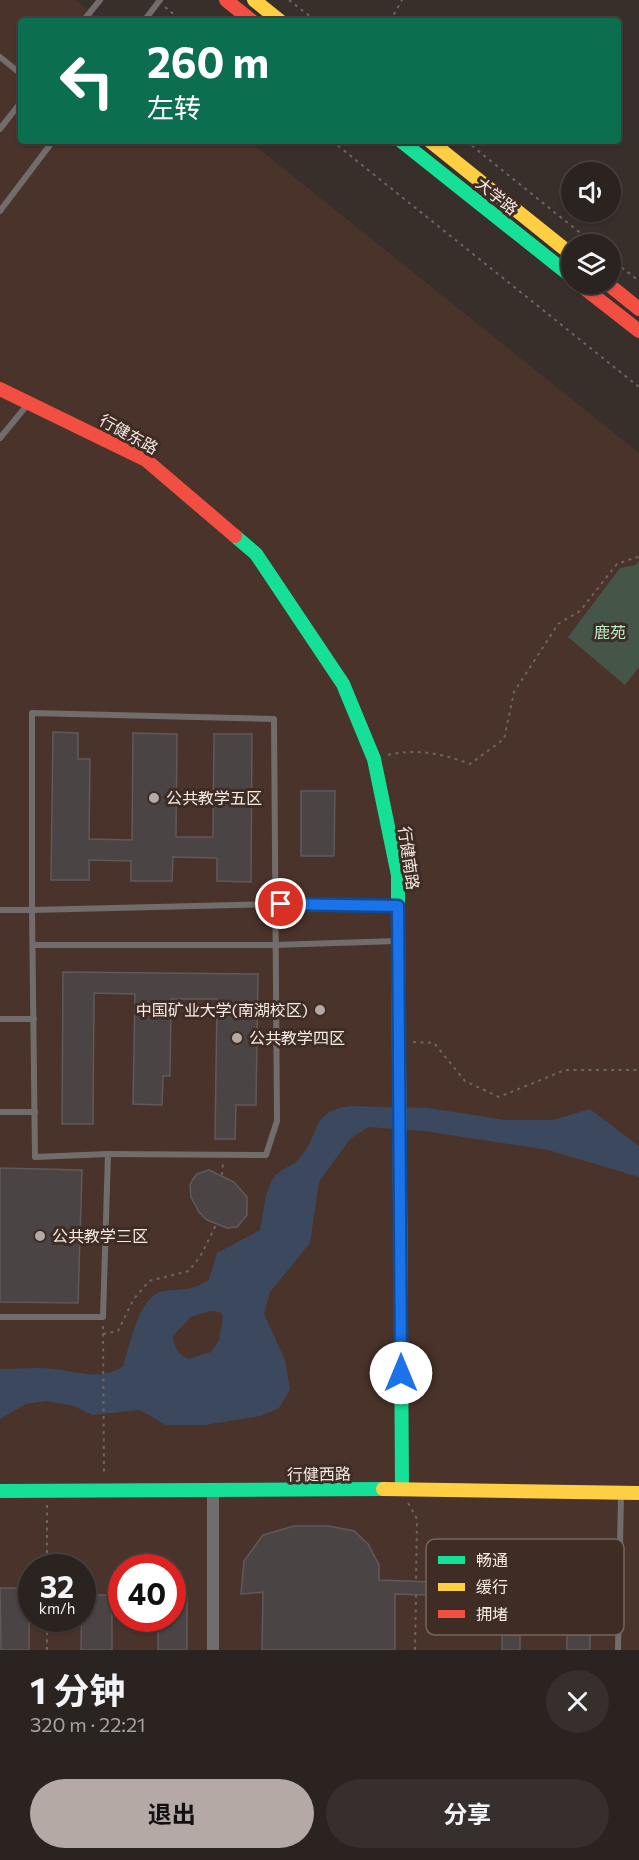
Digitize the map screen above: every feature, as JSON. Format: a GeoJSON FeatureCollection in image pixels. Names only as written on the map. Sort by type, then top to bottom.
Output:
{"type":"FeatureCollection","features":[{"type":"Feature","properties":{"kind":"main road"},"geometry":{"type":"LineString","coordinates":[[226,0],[248,18]]}},
{"type":"Feature","properties":{"kind":"main road"},"geometry":{"type":"LineString","coordinates":[[254,0],[276,18]]}},
{"type":"Feature","properties":{"kind":"main road","name":"大学路"},"geometry":{"type":"LineString","coordinates":[[405,144],[561,268]]}},
{"type":"Feature","properties":{"kind":"main road","name":"大学路"},"geometry":{"type":"LineString","coordinates":[[434,144],[561,246]]}},
{"type":"Feature","properties":{"kind":"main road"},"geometry":{"type":"LineString","coordinates":[[592,294],[639,331]]}},
{"type":"Feature","properties":{"kind":"main road"},"geometry":{"type":"LineString","coordinates":[[620,294],[639,309]]}},
{"type":"Feature","properties":{"kind":"main road","name":"行健东路"},"geometry":{"type":"LineString","coordinates":[[0,388],[147,460],[256,554]]}},
{"type":"Feature","properties":{"kind":"main road","name":"行健南路"},"geometry":{"type":"LineString","coordinates":[[256,554],[343,684],[374,759],[398,875],[402,1489]]}},
{"type":"Feature","properties":{"kind":"main road","name":"行健西路"},"geometry":{"type":"LineString","coordinates":[[0,1491],[402,1489],[639,1493]]}},
{"type":"Feature","properties":{"kind":"street"},"geometry":{"type":"LineString","coordinates":[[213,1491],[213,1650]]}},
{"type":"Feature","properties":{"kind":"lane"},"geometry":{"type":"LineString","coordinates":[[85,18],[100,0]]}},
{"type":"Feature","properties":{"kind":"lane"},"geometry":{"type":"LineString","coordinates":[[146,18],[159,1]]}},
{"type":"Feature","properties":{"kind":"lane"},"geometry":{"type":"LineString","coordinates":[[0,57],[18,72]]}},
{"type":"Feature","properties":{"kind":"lane"},"geometry":{"type":"LineString","coordinates":[[0,129],[18,106]]}},
{"type":"Feature","properties":{"kind":"lane"},"geometry":{"type":"LineString","coordinates":[[0,211],[51,144]]}},
{"type":"Feature","properties":{"kind":"lane"},"geometry":{"type":"LineString","coordinates":[[0,438],[28,403]]}},
{"type":"Feature","properties":{"kind":"lane"},"geometry":{"type":"LineString","coordinates":[[32,713],[274,719],[274,904],[277,1121],[266,1155],[108,1154],[35,1157],[32,713]]}},
{"type":"Feature","properties":{"kind":"lane"},"geometry":{"type":"LineString","coordinates":[[0,910],[274,904],[398,906]]}},
{"type":"Feature","properties":{"kind":"lane"},"geometry":{"type":"LineString","coordinates":[[33,945],[274,945],[398,941]]}},
{"type":"Feature","properties":{"kind":"lane"},"geometry":{"type":"LineString","coordinates":[[0,1019],[34,1019]]}},
{"type":"Feature","properties":{"kind":"lane"},"geometry":{"type":"LineString","coordinates":[[0,1112],[34,1112]]}},
{"type":"Feature","properties":{"kind":"lane"},"geometry":{"type":"LineString","coordinates":[[0,1317],[103,1317],[108,1154]]}},
{"type":"Feature","properties":{"kind":"lane"},"geometry":{"type":"LineString","coordinates":[[620,1539],[621,1493]]}},
{"type":"Feature","properties":{"kind":"lane"},"geometry":{"type":"LineString","coordinates":[[618,1635],[618,1650]]}},
{"type":"Feature","properties":{"kind":"path"},"geometry":{"type":"LineString","coordinates":[[289,0],[312,18]]}},
{"type":"Feature","properties":{"kind":"path"},"geometry":{"type":"LineString","coordinates":[[392,18],[402,0]]}},
{"type":"Feature","properties":{"kind":"path"},"geometry":{"type":"LineString","coordinates":[[159,1],[179,18]]}},
{"type":"Feature","properties":{"kind":"path"},"geometry":{"type":"LineString","coordinates":[[336,144],[639,387]]}},
{"type":"Feature","properties":{"kind":"path"},"geometry":{"type":"LineString","coordinates":[[470,144],[582,234]]}},
{"type":"Feature","properties":{"kind":"path"},"geometry":{"type":"LineString","coordinates":[[621,267],[639,281]]}},
{"type":"Feature","properties":{"kind":"path"},"geometry":{"type":"LineString","coordinates":[[374,759],[401,752],[443,754],[470,764],[504,740],[514,692],[558,624],[580,611],[617,564],[637,557],[639,559]]}},
{"type":"Feature","properties":{"kind":"path"},"geometry":{"type":"LineString","coordinates":[[404,1042],[434,1043],[465,1081],[499,1097],[565,1070],[639,1070]]}},
{"type":"Feature","properties":{"kind":"path"},"geometry":{"type":"LineString","coordinates":[[103,1334],[118,1331],[133,1300],[149,1281],[189,1271],[201,1255],[216,1225]]}},
{"type":"Feature","properties":{"kind":"path"},"geometry":{"type":"LineString","coordinates":[[103,1317],[105,1491]]}},
{"type":"Feature","properties":{"kind":"path"},"geometry":{"type":"LineString","coordinates":[[402,1489],[417,1519],[416,1582]]}},
{"type":"Feature","properties":{"kind":"path"},"geometry":{"type":"LineString","coordinates":[[47,1554],[48,1491]]}},
{"type":"Feature","properties":{"kind":"path"},"geometry":{"type":"LineString","coordinates":[[415,1650],[416,1594]]}},
{"type":"Feature","properties":{"kind":"path"},"geometry":{"type":"LineString","coordinates":[[46,1650],[47,1632]]}},
{"type":"Feature","properties":{"kind":"shaded area","name":"中国矿业大学(南湖校区)"},"geometry":{"type":"Polygon","coordinates":[[[0,0],[76,0],[97,18],[18,18],[18,144],[253,144],[639,453],[639,1650],[0,1650],[0,0]]]}},
{"type":"Feature","properties":{"kind":"green space","name":"鹿苑"},"geometry":{"type":"Polygon","coordinates":[[[639,560],[639,667],[625,685],[568,637],[620,568],[636,565],[639,560]]]}},
{"type":"Feature","properties":{"kind":"water"},"geometry":{"type":"Polygon","coordinates":[[[352,1106],[428,1108],[505,1120],[553,1120],[590,1109],[639,1146],[639,1177],[548,1150],[424,1131],[368,1127],[350,1139],[319,1182],[310,1243],[270,1292],[264,1314],[285,1360],[290,1390],[279,1408],[260,1416],[205,1425],[166,1425],[140,1410],[92,1415],[74,1406],[46,1401],[26,1404],[0,1419],[0,1369],[47,1368],[98,1375],[115,1371],[123,1366],[132,1334],[148,1301],[155,1294],[191,1288],[209,1280],[217,1253],[260,1230],[266,1196],[273,1179],[280,1171],[300,1158],[322,1118],[338,1109],[352,1106]],[[210,1311],[191,1317],[173,1336],[175,1346],[181,1355],[188,1359],[211,1352],[219,1340],[223,1316],[220,1312],[210,1311]]]}},
{"type":"Feature","properties":{"kind":"building","name":"公共教学五区"},"geometry":{"type":"Polygon","coordinates":[[[53,732],[78,733],[78,759],[90,759],[89,839],[132,840],[133,733],[177,734],[176,837],[213,837],[214,734],[252,734],[251,882],[217,881],[217,858],[173,857],[172,881],[131,881],[131,861],[89,860],[89,880],[51,880],[53,732]]]}},
{"type":"Feature","properties":{"kind":"building"},"geometry":{"type":"Polygon","coordinates":[[[301,791],[335,791],[334,856],[301,856],[301,791]]]}},
{"type":"Feature","properties":{"kind":"building","name":"公共教学四区"},"geometry":{"type":"Polygon","coordinates":[[[63,972],[258,974],[256,1105],[236,1105],[235,1139],[215,1139],[217,999],[171,999],[170,1076],[163,1076],[162,1105],[133,1104],[135,994],[94,993],[93,1124],[62,1124],[63,972]]]}},
{"type":"Feature","properties":{"kind":"building","name":"公共教学三区"},"geometry":{"type":"Polygon","coordinates":[[[0,1168],[82,1170],[78,1303],[0,1302],[0,1168]]]}},
{"type":"Feature","properties":{"kind":"building"},"geometry":{"type":"Polygon","coordinates":[[[209,1170],[234,1182],[247,1197],[247,1215],[237,1227],[227,1228],[207,1220],[199,1212],[191,1197],[190,1185],[193,1179],[197,1174],[209,1170]]]}},
{"type":"Feature","properties":{"kind":"building"},"geometry":{"type":"Polygon","coordinates":[[[294,1526],[329,1526],[354,1531],[368,1544],[379,1565],[379,1580],[426,1582],[426,1595],[395,1594],[395,1650],[262,1650],[263,1592],[241,1594],[244,1561],[263,1535],[294,1526]]]}},
{"type":"Feature","properties":{"kind":"building"},"geometry":{"type":"Polygon","coordinates":[[[0,1588],[18,1588],[18,1632],[29,1632],[29,1650],[1,1650],[0,1588]]]}},
{"type":"Feature","properties":{"kind":"building"},"geometry":{"type":"Polygon","coordinates":[[[96,1595],[108,1595],[108,1632],[112,1632],[112,1650],[81,1650],[81,1632],[96,1632],[96,1595]]]}},
{"type":"Feature","properties":{"kind":"building"},"geometry":{"type":"Polygon","coordinates":[[[187,1595],[187,1650],[158,1650],[158,1632],[186,1632],[187,1595]]]}},
{"type":"Feature","properties":{"kind":"building"},"geometry":{"type":"Polygon","coordinates":[[[502,1635],[520,1635],[520,1650],[502,1650],[502,1635]]]}},
{"type":"Feature","properties":{"kind":"building"},"geometry":{"type":"Polygon","coordinates":[[[567,1635],[590,1635],[590,1650],[567,1650],[567,1635]]]}},
{"type":"Feature","properties":{"kind":"traffic: fast"},"geometry":{"type":"LineString","coordinates":[[405,144],[561,268]]}},
{"type":"Feature","properties":{"kind":"traffic: fast"},"geometry":{"type":"LineString","coordinates":[[235,536],[256,554],[343,684],[374,759],[398,875],[398,925]]}},
{"type":"Feature","properties":{"kind":"traffic: fast"},"geometry":{"type":"LineString","coordinates":[[401,1322],[402,1489]]}},
{"type":"Feature","properties":{"kind":"traffic: fast"},"geometry":{"type":"LineString","coordinates":[[0,1491],[383,1489]]}},
{"type":"Feature","properties":{"kind":"traffic: slow"},"geometry":{"type":"LineString","coordinates":[[254,0],[276,18]]}},
{"type":"Feature","properties":{"kind":"traffic: slow"},"geometry":{"type":"LineString","coordinates":[[434,144],[561,246]]}},
{"type":"Feature","properties":{"kind":"traffic: slow"},"geometry":{"type":"LineString","coordinates":[[398,925],[401,1322]]}},
{"type":"Feature","properties":{"kind":"traffic: slow"},"geometry":{"type":"LineString","coordinates":[[383,1489],[639,1493]]}},
{"type":"Feature","properties":{"kind":"traffic: jam"},"geometry":{"type":"LineString","coordinates":[[226,0],[248,18]]}},
{"type":"Feature","properties":{"kind":"traffic: jam"},"geometry":{"type":"LineString","coordinates":[[592,294],[639,331]]}},
{"type":"Feature","properties":{"kind":"traffic: jam"},"geometry":{"type":"LineString","coordinates":[[620,294],[639,309]]}},
{"type":"Feature","properties":{"kind":"traffic: jam"},"geometry":{"type":"LineString","coordinates":[[0,389],[146,460],[235,536]]}},
{"type":"Feature","properties":{"kind":"place","name":"公共教学五区"},"geometry":{"type":"Point","coordinates":[154,798]}},
{"type":"Feature","properties":{"kind":"place","name":"中国矿业大学(南湖校区)"},"geometry":{"type":"Point","coordinates":[320,1010]}},
{"type":"Feature","properties":{"kind":"place","name":"公共教学四区"},"geometry":{"type":"Point","coordinates":[237,1038]}},
{"type":"Feature","properties":{"kind":"place","name":"公共教学三区"},"geometry":{"type":"Point","coordinates":[40,1236]}},
{"type":"Feature","properties":{"kind":"route"},"geometry":{"type":"LineString","coordinates":[[281,904],[398,906],[401,1373]]}}]}
